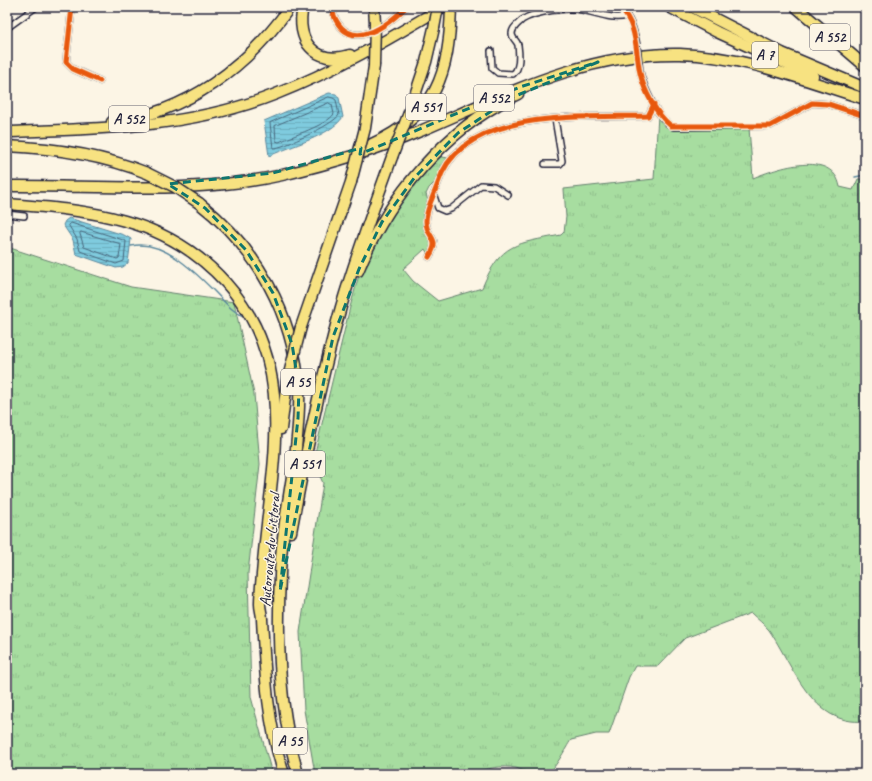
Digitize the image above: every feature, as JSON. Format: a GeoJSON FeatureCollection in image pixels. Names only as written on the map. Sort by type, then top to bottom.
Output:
{"type":"FeatureCollection","features":[{"type":"Feature","properties":{"kind":"highway","name":"A 552"},"geometry":{"type":"LineString","coordinates":[[7,132],[118,122],[136,118],[177,104],[202,91],[239,65],[258,46],[290,7]]}},
{"type":"Feature","properties":{"kind":"highway"},"geometry":{"type":"LineString","coordinates":[[303,7],[301,18],[304,37],[311,48],[326,58],[336,59],[350,55],[412,24]]}},
{"type":"Feature","properties":{"kind":"highway","name":"A 551"},"geometry":{"type":"LineString","coordinates":[[262,618],[265,604],[269,548],[287,382],[301,328],[351,182],[365,128],[374,66],[375,21],[373,7]]}},
{"type":"Feature","properties":{"kind":"highway","name":"A 551"},"geometry":{"type":"LineString","coordinates":[[280,591],[309,442],[333,337],[356,260],[426,62],[438,7]]}},
{"type":"Feature","properties":{"kind":"highway","name":"A 552"},"geometry":{"type":"LineString","coordinates":[[7,132],[105,129],[144,125],[202,116],[235,107],[275,95],[320,75],[363,53],[443,7]]}},
{"type":"Feature","properties":{"kind":"highway","name":"A 7"},"geometry":{"type":"LineString","coordinates":[[669,7],[756,51],[865,98]]}},
{"type":"Feature","properties":{"kind":"highway","name":"A 7"},"geometry":{"type":"LineString","coordinates":[[692,7],[782,52],[865,88]]}},
{"type":"Feature","properties":{"kind":"highway","name":"A 552"},"geometry":{"type":"LineString","coordinates":[[796,7],[865,66]]}},
{"type":"Feature","properties":{"kind":"highway","name":"A 551"},"geometry":{"type":"LineString","coordinates":[[125,187],[225,179],[273,173],[344,155],[396,132],[420,113],[434,94],[445,64],[451,11]]}},
{"type":"Feature","properties":{"kind":"highway","name":"A 552"},"geometry":{"type":"LineString","coordinates":[[7,186],[188,186],[278,176],[371,150],[418,132],[526,85],[567,70],[598,62],[632,56],[679,54],[721,58],[761,66],[865,98]]}},
{"type":"Feature","properties":{"kind":"highway","name":"A 552"},"geometry":{"type":"LineString","coordinates":[[333,337],[359,269],[382,222],[407,186],[435,155],[458,133],[513,97],[541,84],[598,62]]}},
{"type":"Feature","properties":{"kind":"highway","name":"Autoroute du Littoral"},"geometry":{"type":"LineString","coordinates":[[7,146],[78,153],[116,162],[147,173],[175,187],[199,203],[222,223],[256,264],[279,305],[292,344],[299,388],[298,418],[281,564],[279,663],[284,708],[298,774]]}},
{"type":"Feature","properties":{"kind":"highway","name":"Autoroute du Littoral"},"geometry":{"type":"LineString","coordinates":[[7,204],[56,208],[99,215],[126,221],[158,233],[178,243],[205,262],[230,288],[244,308],[268,359],[274,384],[276,407],[275,438],[260,604],[262,618],[263,661],[268,707],[284,774]]}},
{"type":"Feature","properties":{"kind":"street"},"geometry":{"type":"LineString","coordinates":[[7,28],[36,7]]}},
{"type":"Feature","properties":{"kind":"street"},"geometry":{"type":"LineString","coordinates":[[72,7],[66,62],[73,68],[100,81]]}},
{"type":"Feature","properties":{"kind":"street"},"geometry":{"type":"LineString","coordinates":[[331,7],[338,27],[349,34],[359,36],[391,22],[406,7]]}},
{"type":"Feature","properties":{"kind":"street"},"geometry":{"type":"LineString","coordinates":[[619,7],[627,16],[633,29],[643,84],[665,120],[673,127],[770,126],[812,103],[828,104],[865,116]]}},
{"type":"Feature","properties":{"kind":"street"},"geometry":{"type":"LineString","coordinates":[[491,51],[492,68],[498,73],[513,74],[517,70],[518,65],[518,44],[512,37],[512,32],[517,24],[524,19],[537,14],[560,10],[581,10],[617,18],[627,16]]}},
{"type":"Feature","properties":{"kind":"street"},"geometry":{"type":"LineString","coordinates":[[429,257],[435,246],[435,242],[426,222],[441,175],[448,162],[470,141],[506,127],[555,119],[648,116],[654,104]]}},
{"type":"Feature","properties":{"kind":"street"},"geometry":{"type":"LineString","coordinates":[[545,164],[560,164],[562,161],[555,119]]}},
{"type":"Feature","properties":{"kind":"street"},"geometry":{"type":"LineString","coordinates":[[434,196],[438,208],[445,211],[451,209],[481,185],[494,186],[508,195]]}},
{"type":"Feature","properties":{"kind":"street"},"geometry":{"type":"LineString","coordinates":[[7,214],[24,216]]}},
{"type":"Feature","properties":{"kind":"highlighted area"},"geometry":{"type":"Polygon","coordinates":[[[598,62],[513,97],[458,133],[415,177],[382,222],[359,269],[333,337],[280,591],[298,418],[299,388],[292,344],[273,293],[246,250],[205,208],[168,184],[273,173],[361,148],[360,154],[520,87],[598,62]]]}},
{"type":"Feature","properties":{"kind":"green space"},"geometry":{"type":"Polygon","coordinates":[[[658,115],[664,124],[675,130],[749,128],[753,178],[789,166],[803,164],[827,168],[835,175],[840,187],[853,190],[858,179],[865,179],[865,721],[847,720],[831,714],[818,704],[806,691],[796,676],[769,630],[751,613],[685,638],[658,666],[635,666],[629,677],[609,734],[596,734],[571,740],[553,769],[546,774],[534,774],[516,768],[500,767],[483,770],[473,774],[315,774],[304,710],[300,632],[323,483],[313,461],[359,275],[386,223],[412,185],[437,156],[448,158],[436,181],[429,188],[426,194],[429,205],[425,218],[434,244],[428,254],[425,249],[403,269],[413,281],[438,301],[482,288],[489,273],[503,253],[521,244],[561,235],[564,232],[566,217],[564,189],[654,179],[658,115]]]}},
{"type":"Feature","properties":{"kind":"green space"},"geometry":{"type":"Polygon","coordinates":[[[7,247],[131,287],[234,302],[254,394],[260,464],[248,573],[251,697],[272,774],[7,774],[7,247]]]}},
{"type":"Feature","properties":{"kind":"water"},"geometry":{"type":"Polygon","coordinates":[[[329,93],[336,94],[339,98],[343,117],[337,124],[320,135],[269,156],[264,121],[329,93]]]}},
{"type":"Feature","properties":{"kind":"water"},"geometry":{"type":"Polygon","coordinates":[[[69,218],[124,235],[131,239],[128,263],[123,267],[116,268],[76,254],[73,240],[63,225],[69,218]]]}},
{"type":"Feature","properties":{"kind":"waterway"},"geometry":{"type":"LineString","coordinates":[[855,177],[865,175]]}},
{"type":"Feature","properties":{"kind":"waterway"},"geometry":{"type":"LineString","coordinates":[[131,246],[143,245],[154,247],[176,258],[197,274],[232,309],[244,316]]}},
{"type":"Feature","properties":{"kind":"cycle path"},"geometry":{"type":"LineString","coordinates":[[72,7],[66,62],[73,69],[100,81]]}},
{"type":"Feature","properties":{"kind":"cycle path"},"geometry":{"type":"LineString","coordinates":[[331,7],[337,22],[345,31],[354,34],[364,34],[375,30],[386,24],[406,7]]}},
{"type":"Feature","properties":{"kind":"cycle path"},"geometry":{"type":"LineString","coordinates":[[619,7],[625,14],[633,29],[640,73],[644,87],[660,115],[671,126],[770,126],[812,103],[828,104],[865,116]]}},
{"type":"Feature","properties":{"kind":"cycle path"},"geometry":{"type":"LineString","coordinates":[[429,257],[434,245],[428,231],[426,221],[430,202],[451,158],[472,141],[498,129],[528,122],[560,118],[648,116],[654,104]]}}]}
